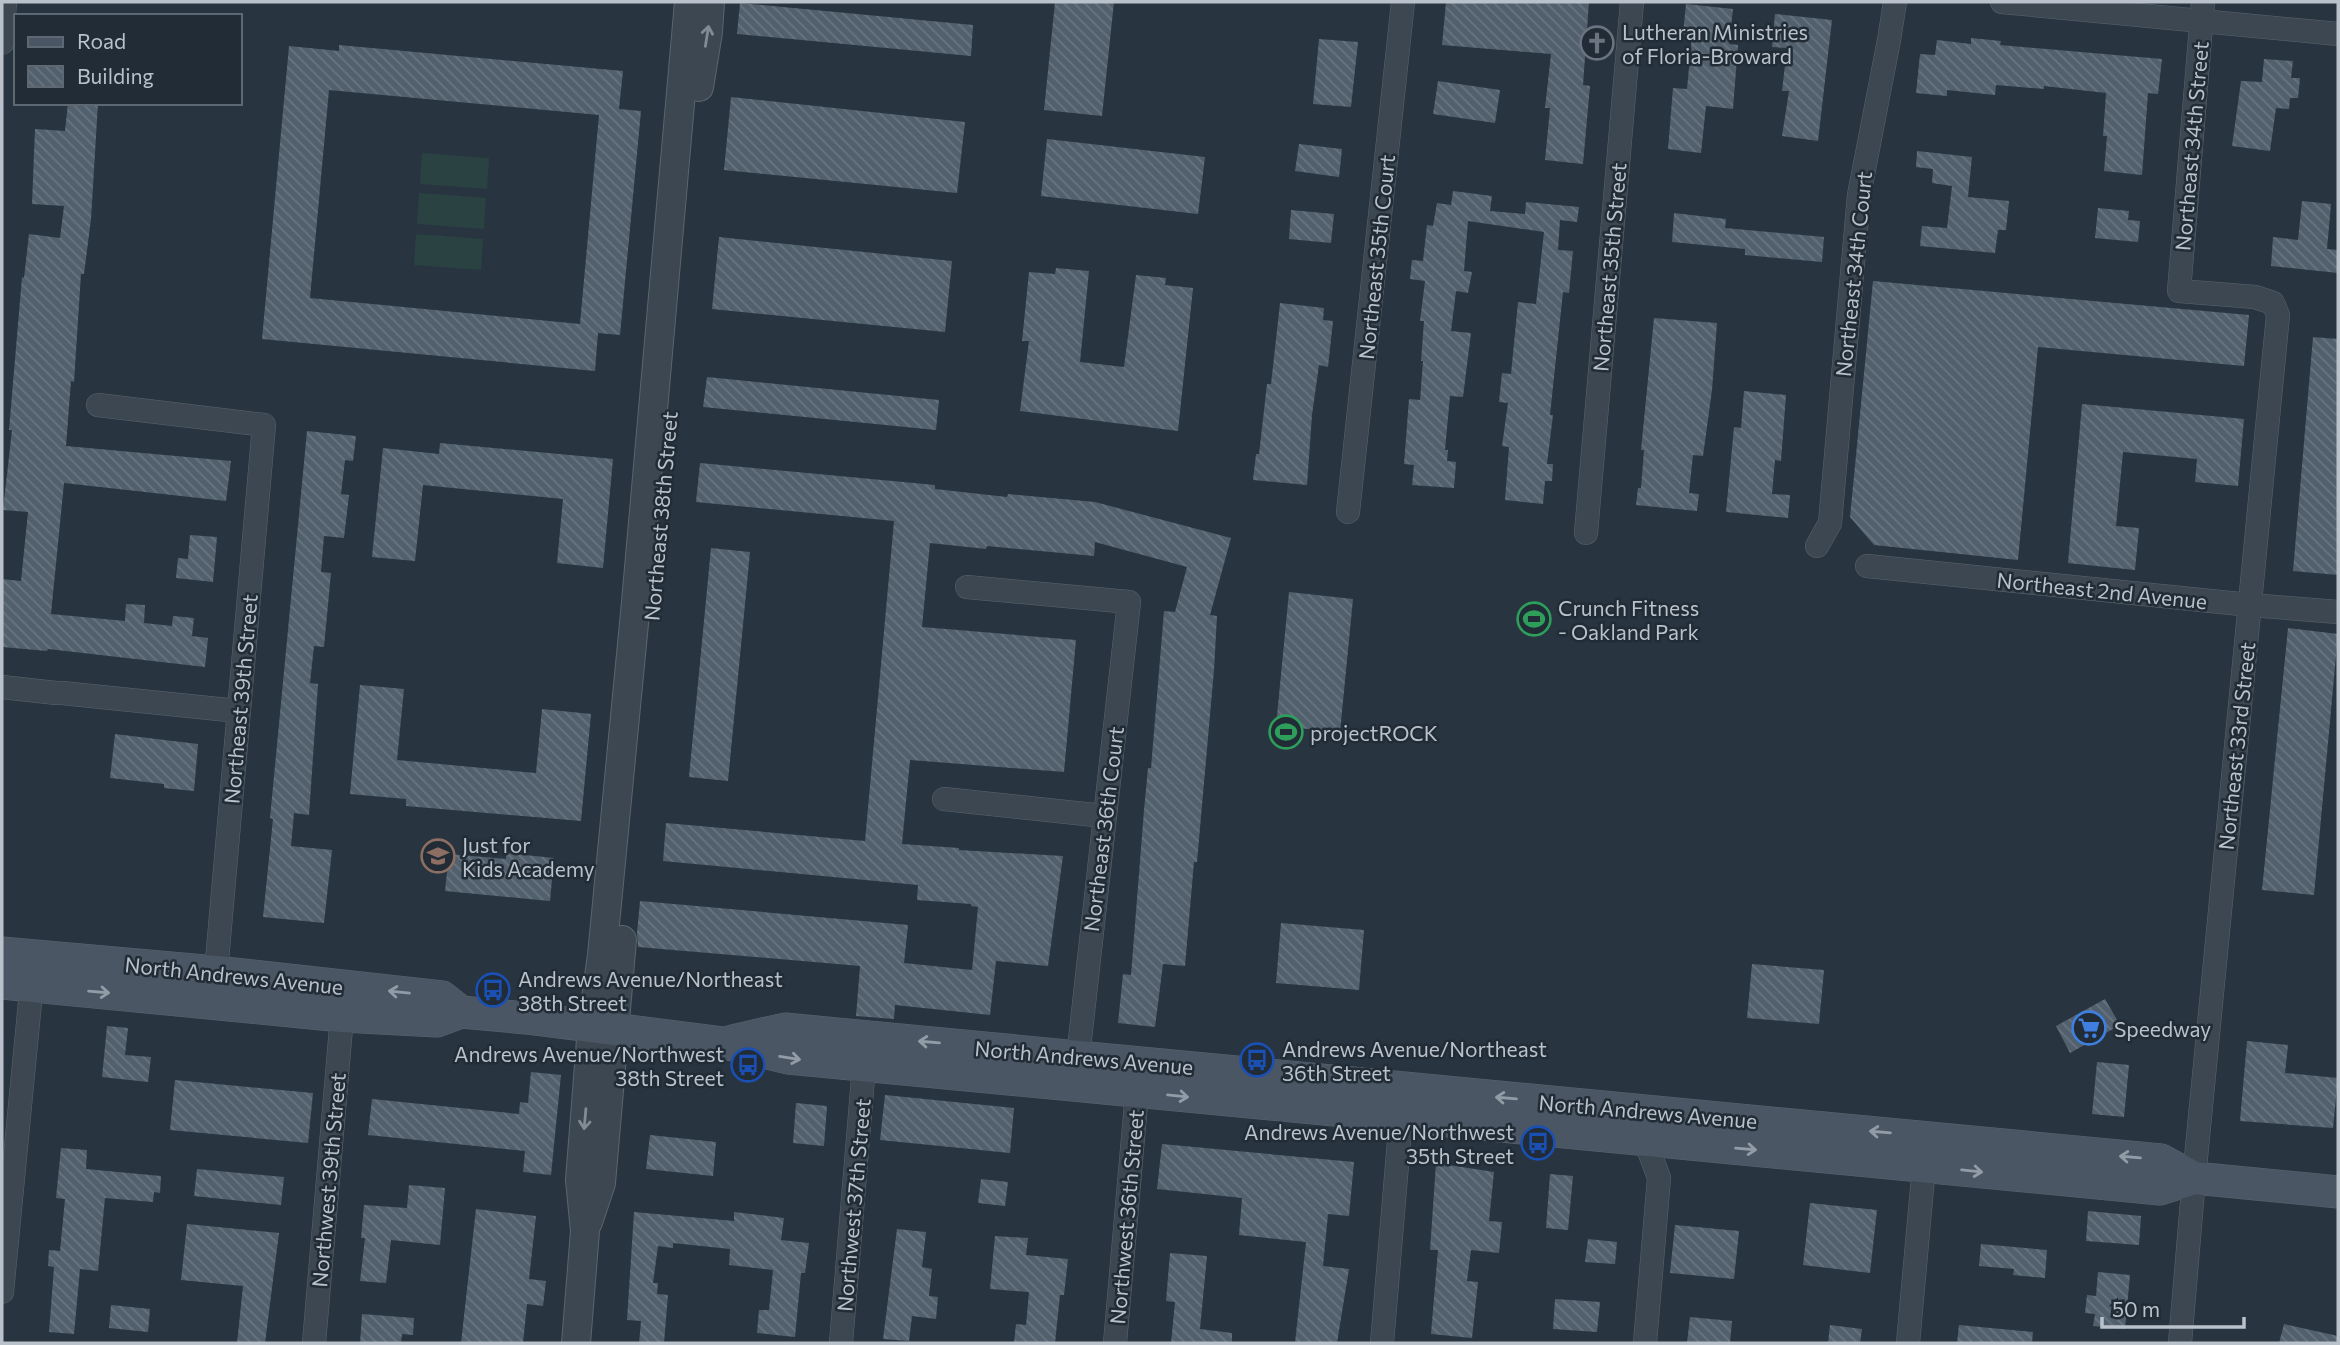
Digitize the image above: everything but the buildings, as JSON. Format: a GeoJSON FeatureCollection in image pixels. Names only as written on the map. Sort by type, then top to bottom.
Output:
{"type":"FeatureCollection","features":[{"type":"Feature","properties":{"kind":"main road","name":"North Andrews Avenue"},"geometry":{"type":"LineString","coordinates":[[2,954],[22,975],[342,1016],[437,1021],[461,1012],[723,1043],[788,1058],[1401,1118],[1646,1125]]}},
{"type":"Feature","properties":{"kind":"main road","name":"North Andrews Avenue"},"geometry":{"type":"LineString","coordinates":[[22,975],[216,972],[442,997],[461,1012]]}},
{"type":"Feature","properties":{"kind":"main road","name":"North Andrews Avenue"},"geometry":{"type":"LineString","coordinates":[[723,1043],[785,1029],[1167,1064],[1646,1125],[2161,1160],[2193,1178],[2338,1192]]}},
{"type":"Feature","properties":{"kind":"main road"},"geometry":{"type":"LineString","coordinates":[[1037,1082],[1060,1075],[1070,1068],[1078,1057]]}},
{"type":"Feature","properties":{"kind":"main road"},"geometry":{"type":"LineString","coordinates":[[1137,1092],[1144,1078],[1167,1064]]}},
{"type":"Feature","properties":{"kind":"main road","name":"North Andrews Avenue"},"geometry":{"type":"LineString","coordinates":[[1679,1128],[1924,1166],[2160,1189],[2193,1178]]}},
{"type":"Feature","properties":{"kind":"street"},"geometry":{"type":"LineString","coordinates":[[2,43],[5,2]]}},
{"type":"Feature","properties":{"kind":"street","name":"Northeast 38th Street"},"geometry":{"type":"LineString","coordinates":[[603,1029],[602,956],[689,2]]}},
{"type":"Feature","properties":{"kind":"street","name":"Northeast 38th Street"},"geometry":{"type":"LineString","coordinates":[[603,1029],[697,101],[710,2]]}},
{"type":"Feature","properties":{"kind":"street","name":"Northeast 35th Court"},"geometry":{"type":"LineString","coordinates":[[1348,512],[1403,2]]}},
{"type":"Feature","properties":{"kind":"street","name":"Northeast 35th Street"},"geometry":{"type":"LineString","coordinates":[[1586,533],[1632,2]]}},
{"type":"Feature","properties":{"kind":"street","name":"Northeast 34th Court"},"geometry":{"type":"LineString","coordinates":[[1817,546],[1830,523],[1859,195],[1895,2]]}},
{"type":"Feature","properties":{"kind":"street"},"geometry":{"type":"LineString","coordinates":[[2001,2],[2202,11],[2338,34]]}},
{"type":"Feature","properties":{"kind":"street","name":"Northeast 34th Street"},"geometry":{"type":"LineString","coordinates":[[2202,11],[2179,291],[2255,297],[2273,303],[2278,315]]}},
{"type":"Feature","properties":{"kind":"street","name":"Northeast 33rd Street"},"geometry":{"type":"LineString","coordinates":[[2180,1343],[2193,1178],[2278,315]]}},
{"type":"Feature","properties":{"kind":"street","name":"Northeast 39th Street"},"geometry":{"type":"LineString","coordinates":[[98,405],[264,425],[216,972]]}},
{"type":"Feature","properties":{"kind":"street","name":"Northeast 2nd Avenue"},"geometry":{"type":"LineString","coordinates":[[1867,566],[2250,606],[2338,612]]}},
{"type":"Feature","properties":{"kind":"street","name":"Northeast 36th Court"},"geometry":{"type":"LineString","coordinates":[[967,587],[1129,602],[1078,1057]]}},
{"type":"Feature","properties":{"kind":"street"},"geometry":{"type":"LineString","coordinates":[[2,687],[238,711]]}},
{"type":"Feature","properties":{"kind":"street"},"geometry":{"type":"LineString","coordinates":[[944,799],[1104,816]]}},
{"type":"Feature","properties":{"kind":"street"},"geometry":{"type":"LineString","coordinates":[[2,1292],[22,975]]}},
{"type":"Feature","properties":{"kind":"street","name":"Northwest 39th Street"},"geometry":{"type":"LineString","coordinates":[[314,1343],[342,1016]]}},
{"type":"Feature","properties":{"kind":"street"},"geometry":{"type":"LineString","coordinates":[[576,1343],[585,1231],[580,1180],[603,1029]]}},
{"type":"Feature","properties":{"kind":"street","name":"Northwest 37th Street"},"geometry":{"type":"LineString","coordinates":[[841,1343],[864,1066]]}},
{"type":"Feature","properties":{"kind":"street","name":"Northwest 36th Street"},"geometry":{"type":"LineString","coordinates":[[1115,1343],[1137,1092]]}},
{"type":"Feature","properties":{"kind":"street"},"geometry":{"type":"LineString","coordinates":[[1382,1343],[1401,1118]]}},
{"type":"Feature","properties":{"kind":"street"},"geometry":{"type":"LineString","coordinates":[[1646,1125],[1659,1178]]}},
{"type":"Feature","properties":{"kind":"street"},"geometry":{"type":"LineString","coordinates":[[1645,1343],[1659,1178],[1679,1128]]}},
{"type":"Feature","properties":{"kind":"street"},"geometry":{"type":"LineString","coordinates":[[1908,1343],[1924,1166]]}},
{"type":"Feature","properties":{"kind":"green space"},"geometry":{"type":"Polygon","coordinates":[[[422,153],[489,158],[487,189],[420,184],[422,153]]]}},
{"type":"Feature","properties":{"kind":"green space"},"geometry":{"type":"Polygon","coordinates":[[[419,193],[486,198],[484,229],[417,224],[419,193]]]}},
{"type":"Feature","properties":{"kind":"green space"},"geometry":{"type":"Polygon","coordinates":[[[416,234],[483,239],[481,270],[414,265],[416,234]]]}},
{"type":"Feature","properties":{"kind":"place","name":"Lutheran Ministries of Floria-Broward"},"geometry":{"type":"Point","coordinates":[1597,43]}},
{"type":"Feature","properties":{"kind":"place","name":"Crunch Fitness - Oakland Park"},"geometry":{"type":"Point","coordinates":[1534,619]}},
{"type":"Feature","properties":{"kind":"place","name":"projectROCK"},"geometry":{"type":"Point","coordinates":[1286,732]}},
{"type":"Feature","properties":{"kind":"place","name":"Just for Kids Academy"},"geometry":{"type":"Point","coordinates":[438,856]}},
{"type":"Feature","properties":{"kind":"place","name":"Andrews Avenue/Northeast 38th Street"},"geometry":{"type":"Point","coordinates":[493,990]}},
{"type":"Feature","properties":{"kind":"place","name":"Speedway"},"geometry":{"type":"Point","coordinates":[2089,1028]}},
{"type":"Feature","properties":{"kind":"place","name":"Andrews Avenue/Northeast 36th Street"},"geometry":{"type":"Point","coordinates":[1257,1060]}},
{"type":"Feature","properties":{"kind":"place","name":"Andrews Avenue/Northwest 38th Street"},"geometry":{"type":"Point","coordinates":[748,1065]}},
{"type":"Feature","properties":{"kind":"place","name":"Andrews Avenue/Northwest 35th Street"},"geometry":{"type":"Point","coordinates":[1538,1143]}}]}
